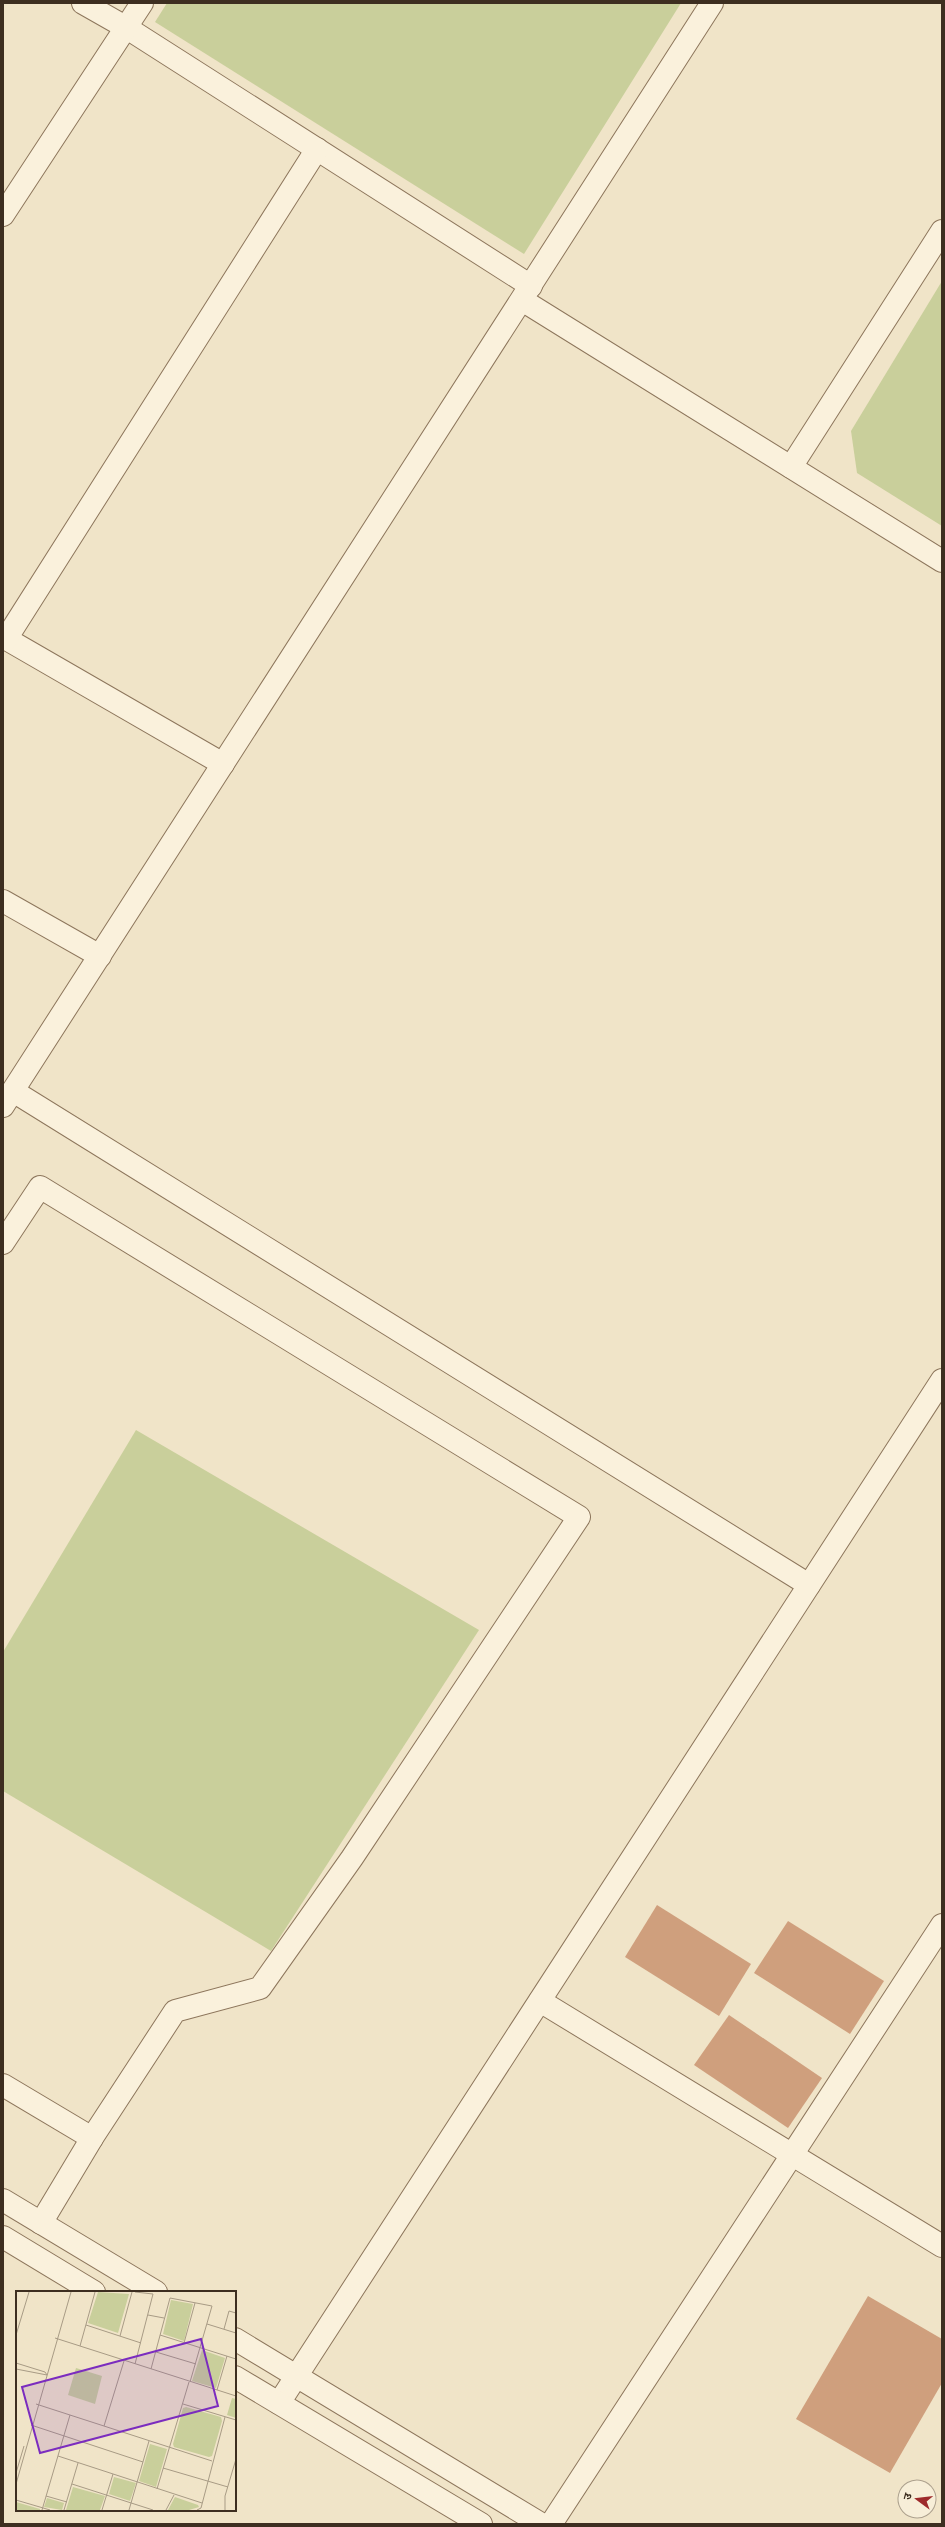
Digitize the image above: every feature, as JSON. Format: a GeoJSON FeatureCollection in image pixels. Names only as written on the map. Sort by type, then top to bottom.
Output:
{"type":"FeatureCollection","features":[{"type":"Feature","properties":{"kind":"street"},"geometry":{"type":"LineString","coordinates":[[83,3],[127,28],[317,149],[526,293],[791,468],[942,561]]}},
{"type":"Feature","properties":{"kind":"street"},"geometry":{"type":"LineString","coordinates":[[3,215],[142,3]]}},
{"type":"Feature","properties":{"kind":"street"},"geometry":{"type":"LineString","coordinates":[[712,3],[8,1099],[809,1585]]}},
{"type":"Feature","properties":{"kind":"street"},"geometry":{"type":"LineString","coordinates":[[223,764],[4,638],[317,149]]}},
{"type":"Feature","properties":{"kind":"street"},"geometry":{"type":"LineString","coordinates":[[791,468],[942,231]]}},
{"type":"Feature","properties":{"kind":"street"},"geometry":{"type":"LineString","coordinates":[[3,901],[100,956]]}},
{"type":"Feature","properties":{"kind":"street"},"geometry":{"type":"LineString","coordinates":[[3,1244],[40,1187],[579,1517],[352,1858],[260,1988],[175,2011],[92,2138],[41,2223]]}},
{"type":"Feature","properties":{"kind":"street"},"geometry":{"type":"LineString","coordinates":[[279,2403],[942,1380]]}},
{"type":"Feature","properties":{"kind":"street"},"geometry":{"type":"LineString","coordinates":[[551,2524],[942,1925]]}},
{"type":"Feature","properties":{"kind":"street"},"geometry":{"type":"LineString","coordinates":[[540,2001],[942,2246]]}},
{"type":"Feature","properties":{"kind":"street"},"geometry":{"type":"LineString","coordinates":[[3,2085],[92,2138]]}},
{"type":"Feature","properties":{"kind":"street"},"geometry":{"type":"LineString","coordinates":[[3,2200],[154,2291]]}},
{"type":"Feature","properties":{"kind":"street"},"geometry":{"type":"LineString","coordinates":[[3,2237],[92,2291]]}},
{"type":"Feature","properties":{"kind":"street"},"geometry":{"type":"LineString","coordinates":[[236,2340],[541,2524]]}},
{"type":"Feature","properties":{"kind":"street"},"geometry":{"type":"LineString","coordinates":[[236,2378],[481,2524]]}},
{"type":"Feature","properties":{"kind":"green space"},"geometry":{"type":"Polygon","coordinates":[[[167,3],[681,3],[524,254],[155,22],[167,3]]]}},
{"type":"Feature","properties":{"kind":"green space"},"geometry":{"type":"Polygon","coordinates":[[[942,281],[942,526],[857,473],[851,431],[942,281]]]}},
{"type":"Feature","properties":{"kind":"green space"},"geometry":{"type":"Polygon","coordinates":[[[136,1430],[479,1630],[271,1951],[3,1791],[3,1652],[136,1430]]]}},
{"type":"Feature","properties":{"kind":"building"},"geometry":{"type":"Polygon","coordinates":[[[657,1905],[751,1964],[719,2016],[625,1957],[657,1905]]]}},
{"type":"Feature","properties":{"kind":"building"},"geometry":{"type":"Polygon","coordinates":[[[788,1921],[884,1981],[850,2034],[754,1973],[788,1921]]]}},
{"type":"Feature","properties":{"kind":"building"},"geometry":{"type":"Polygon","coordinates":[[[729,2015],[822,2078],[788,2128],[694,2065],[729,2015]]]}},
{"type":"Feature","properties":{"kind":"building"},"geometry":{"type":"Polygon","coordinates":[[[868,2296],[942,2339],[942,2383],[890,2473],[796,2419],[868,2296]]]}}]}
